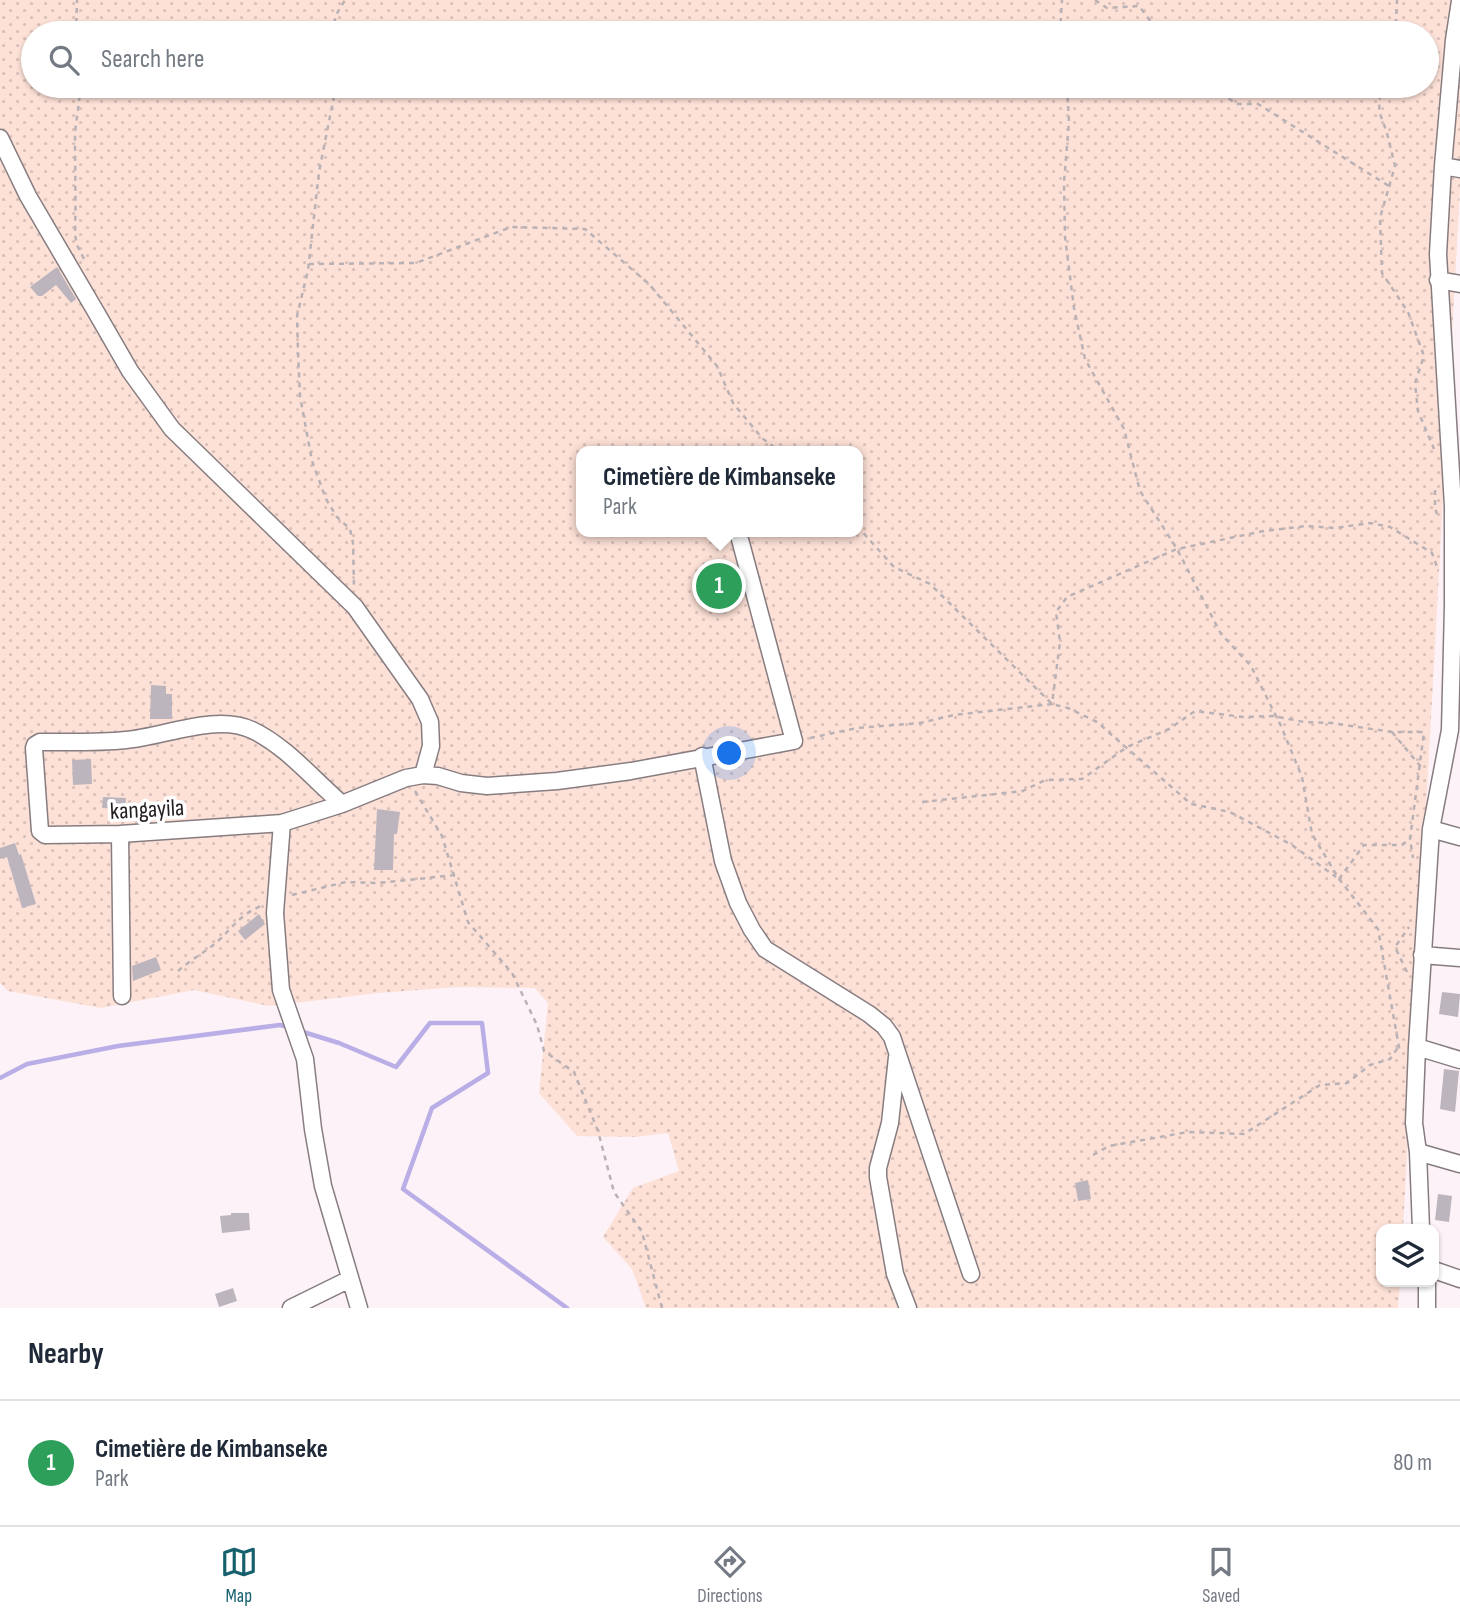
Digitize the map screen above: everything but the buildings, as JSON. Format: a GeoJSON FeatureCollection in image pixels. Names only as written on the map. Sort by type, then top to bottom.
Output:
{"type":"FeatureCollection","features":[{"type":"Feature","properties":{"kind":"street"},"geometry":{"type":"LineString","coordinates":[[1421,1224],[1414,1123],[1422,955],[1431,829],[1455,731],[1457,507],[1454,404],[1438,280],[1443,166],[1460,1]]}},
{"type":"Feature","properties":{"kind":"street"},"geometry":{"type":"LineString","coordinates":[[0,138],[28,197],[116,348],[172,429],[355,607],[420,699],[430,722],[430,746],[423,775],[487,786],[556,781],[631,771],[794,741],[739,537]]}},
{"type":"Feature","properties":{"kind":"street"},"geometry":{"type":"LineString","coordinates":[[1443,166],[1460,169]]}},
{"type":"Feature","properties":{"kind":"street"},"geometry":{"type":"LineString","coordinates":[[1438,280],[1460,284]]}},
{"type":"Feature","properties":{"kind":"street","name":"kangayila"},"geometry":{"type":"LineString","coordinates":[[342,804],[271,741],[249,729],[215,725],[129,740],[35,745],[41,834],[120,834],[282,823],[342,804],[406,778],[423,775]]}},
{"type":"Feature","properties":{"kind":"street"},"geometry":{"type":"LineString","coordinates":[[702,756],[723,861],[752,930],[765,949],[869,1014],[884,1026],[892,1037],[971,1274]]}},
{"type":"Feature","properties":{"kind":"street"},"geometry":{"type":"LineString","coordinates":[[282,823],[276,895],[277,960],[281,990],[305,1059],[323,1186],[359,1308]]}},
{"type":"Feature","properties":{"kind":"street"},"geometry":{"type":"LineString","coordinates":[[1431,829],[1460,837]]}},
{"type":"Feature","properties":{"kind":"street"},"geometry":{"type":"LineString","coordinates":[[120,834],[122,996]]}},
{"type":"Feature","properties":{"kind":"street"},"geometry":{"type":"LineString","coordinates":[[1422,955],[1460,958]]}},
{"type":"Feature","properties":{"kind":"street"},"geometry":{"type":"LineString","coordinates":[[1417,1047],[1460,1060]]}},
{"type":"Feature","properties":{"kind":"street"},"geometry":{"type":"LineString","coordinates":[[897,1055],[892,1086],[894,1101],[877,1168],[895,1274],[908,1308]]}},
{"type":"Feature","properties":{"kind":"street"},"geometry":{"type":"LineString","coordinates":[[1418,1152],[1460,1164]]}},
{"type":"Feature","properties":{"kind":"street"},"geometry":{"type":"LineString","coordinates":[[1439,1272],[1460,1279]]}},
{"type":"Feature","properties":{"kind":"street"},"geometry":{"type":"LineString","coordinates":[[291,1308],[350,1279]]}},
{"type":"Feature","properties":{"kind":"street"},"geometry":{"type":"LineString","coordinates":[[1427,1287],[1427,1308]]}},
{"type":"Feature","properties":{"kind":"path"},"geometry":{"type":"LineString","coordinates":[[76,21],[77,0]]}},
{"type":"Feature","properties":{"kind":"path"},"geometry":{"type":"LineString","coordinates":[[335,21],[345,0]]}},
{"type":"Feature","properties":{"kind":"path"},"geometry":{"type":"LineString","coordinates":[[1061,21],[1062,0]]}},
{"type":"Feature","properties":{"kind":"path"},"geometry":{"type":"LineString","coordinates":[[1095,0],[1107,8],[1139,6],[1150,21]]}},
{"type":"Feature","properties":{"kind":"path"},"geometry":{"type":"LineString","coordinates":[[1396,21],[1397,0]]}},
{"type":"Feature","properties":{"kind":"path"},"geometry":{"type":"LineString","coordinates":[[80,98],[75,138],[75,235],[87,269]]}},
{"type":"Feature","properties":{"kind":"path"},"geometry":{"type":"LineString","coordinates":[[334,98],[320,172],[309,264],[297,316],[300,396],[312,461],[326,499],[337,517],[349,529],[353,543],[355,607]]}},
{"type":"Feature","properties":{"kind":"path"},"geometry":{"type":"LineString","coordinates":[[1067,98],[1069,122],[1064,182],[1065,237],[1074,308],[1085,359],[1124,429],[1140,491],[1177,549],[1221,634],[1251,666],[1302,777],[1312,834],[1339,879],[1378,929],[1401,1059]]}},
{"type":"Feature","properties":{"kind":"path"},"geometry":{"type":"LineString","coordinates":[[1228,98],[1236,104],[1258,104],[1389,186]]}},
{"type":"Feature","properties":{"kind":"path"},"geometry":{"type":"LineString","coordinates":[[1380,98],[1379,111],[1395,166],[1380,218],[1382,273],[1408,312],[1424,356],[1415,383],[1418,411],[1437,456]]}},
{"type":"Feature","properties":{"kind":"path"},"geometry":{"type":"LineString","coordinates":[[309,264],[416,263],[511,227],[585,229],[649,284],[717,366],[733,403],[762,438],[772,446]]}},
{"type":"Feature","properties":{"kind":"path"},"geometry":{"type":"LineString","coordinates":[[1436,482],[1435,508],[1439,519]]}},
{"type":"Feature","properties":{"kind":"path"},"geometry":{"type":"LineString","coordinates":[[1052,704],[1060,642],[1056,612],[1067,597],[1177,549],[1264,531],[1306,526],[1335,528],[1370,523],[1390,527],[1432,554],[1440,575]]}},
{"type":"Feature","properties":{"kind":"path"},"geometry":{"type":"LineString","coordinates":[[863,533],[894,567],[930,584],[1052,704]]}},
{"type":"Feature","properties":{"kind":"path"},"geometry":{"type":"LineString","coordinates":[[794,741],[856,728],[920,723],[954,715],[1052,704],[1068,708],[1097,722],[1191,804],[1230,812],[1292,845],[1339,879]]}},
{"type":"Feature","properties":{"kind":"path"},"geometry":{"type":"LineString","coordinates":[[922,802],[1023,791],[1045,780],[1082,779],[1127,747],[1170,729],[1195,711],[1243,717],[1274,716],[1392,732],[1424,732]]}},
{"type":"Feature","properties":{"kind":"path"},"geometry":{"type":"LineString","coordinates":[[1392,732],[1421,767]]}},
{"type":"Feature","properties":{"kind":"path"},"geometry":{"type":"LineString","coordinates":[[406,778],[442,836],[468,922],[512,973],[537,1025],[544,1051],[574,1072],[598,1131],[614,1192],[642,1232],[662,1308]]}},
{"type":"Feature","properties":{"kind":"path"},"geometry":{"type":"LineString","coordinates":[[1339,879],[1364,845],[1402,845],[1431,829]]}},
{"type":"Feature","properties":{"kind":"path"},"geometry":{"type":"LineString","coordinates":[[178,971],[218,941],[234,922],[276,895],[295,894],[346,882],[379,883],[455,874]]}},
{"type":"Feature","properties":{"kind":"path"},"geometry":{"type":"LineString","coordinates":[[1093,1155],[1109,1146],[1188,1132],[1244,1134],[1320,1085],[1347,1083],[1370,1065],[1390,1059],[1399,1046]]}},
{"type":"Feature","properties":{"kind":"shaded area"},"geometry":{"type":"Polygon","coordinates":[[[0,0],[1460,0],[1460,189],[1403,1224],[1376,1224],[1376,1287],[1400,1287],[1398,1308],[646,1308],[632,1269],[603,1237],[633,1188],[679,1171],[668,1133],[634,1137],[577,1136],[539,1093],[548,1003],[535,988],[457,987],[269,1006],[194,990],[101,1008],[8,991],[0,983],[0,0]]]}},
{"type":"Feature","properties":{"kind":"waterway"},"geometry":{"type":"LineString","coordinates":[[300,1031],[339,1043],[396,1067],[430,1023],[482,1023],[488,1073],[432,1108],[403,1189],[567,1308]]}},
{"type":"Feature","properties":{"kind":"waterway"},"geometry":{"type":"LineString","coordinates":[[0,1078],[27,1064],[118,1046],[280,1025],[288,1027]]}},
{"type":"Feature","properties":{"kind":"place","name":"Cimetière de Kimbanseke"},"geometry":{"type":"Point","coordinates":[719,586]}}]}
